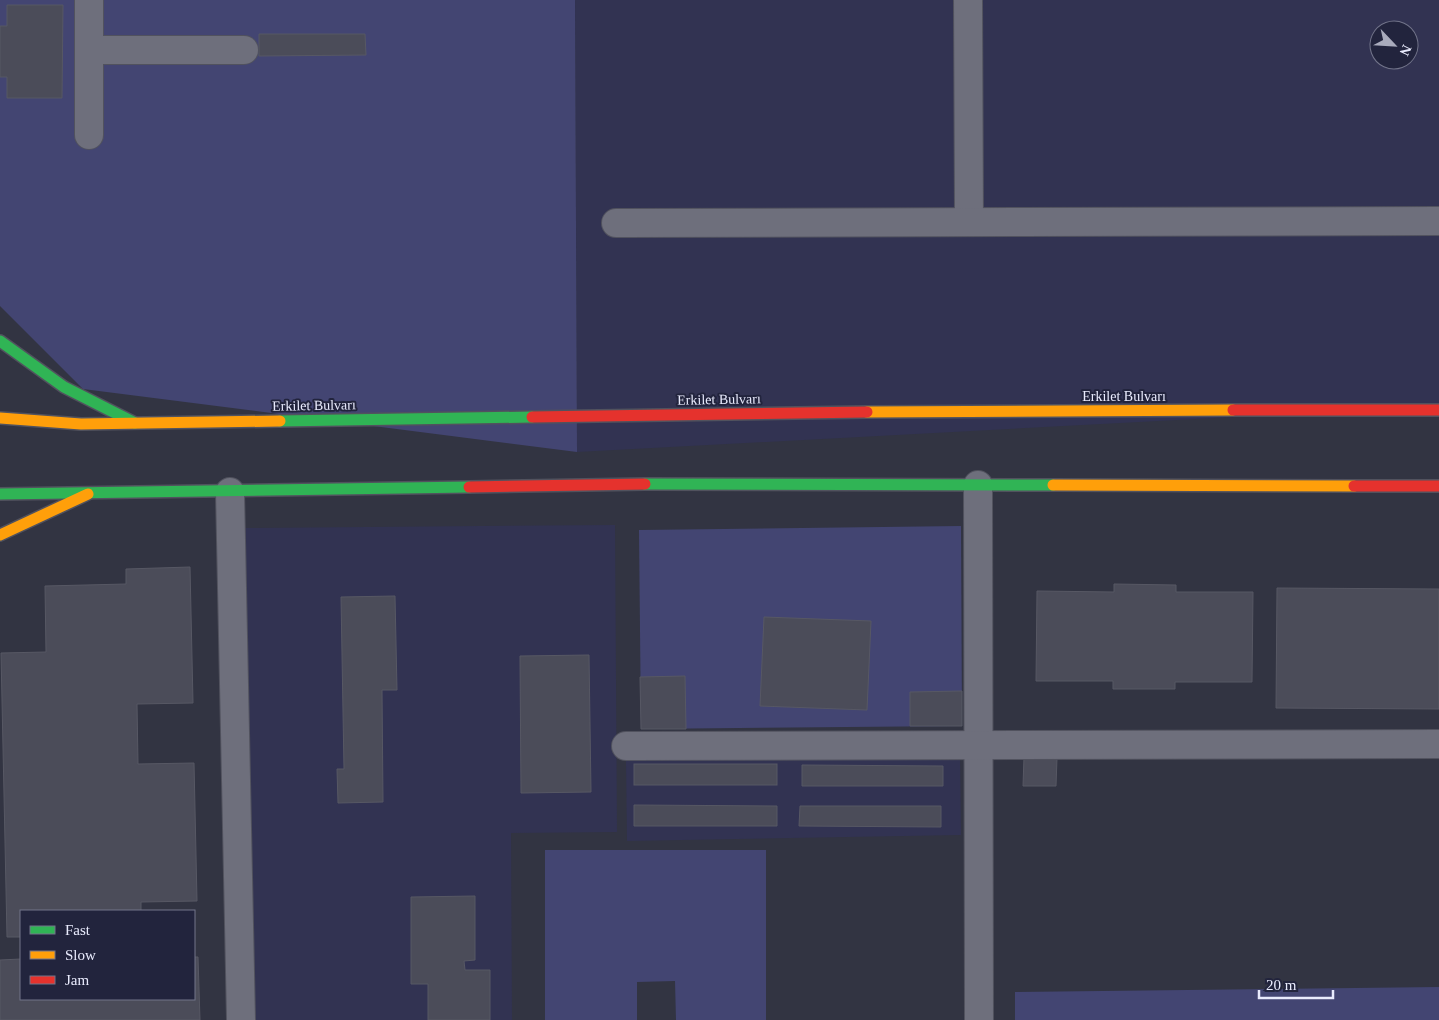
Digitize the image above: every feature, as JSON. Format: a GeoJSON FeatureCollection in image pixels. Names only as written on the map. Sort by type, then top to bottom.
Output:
{"type":"FeatureCollection","features":[{"type":"Feature","properties":{"kind":"main road"},"geometry":{"type":"LineString","coordinates":[[0,341],[27,364],[61,387],[97,406],[135,422]]}},
{"type":"Feature","properties":{"kind":"main road","name":"Erkilet Bulvarı"},"geometry":{"type":"LineString","coordinates":[[0,418],[80,424],[924,412],[1439,410]]}},
{"type":"Feature","properties":{"kind":"main road"},"geometry":{"type":"LineString","coordinates":[[0,494],[230,492],[582,484],[1439,486]]}},
{"type":"Feature","properties":{"kind":"main road"},"geometry":{"type":"LineString","coordinates":[[0,535],[88,494]]}},
{"type":"Feature","properties":{"kind":"street"},"geometry":{"type":"LineString","coordinates":[[89,0],[89,135]]}},
{"type":"Feature","properties":{"kind":"street"},"geometry":{"type":"LineString","coordinates":[[968,0],[969,222]]}},
{"type":"Feature","properties":{"kind":"street"},"geometry":{"type":"LineString","coordinates":[[89,50],[244,50]]}},
{"type":"Feature","properties":{"kind":"street"},"geometry":{"type":"LineString","coordinates":[[616,223],[1439,221]]}},
{"type":"Feature","properties":{"kind":"street"},"geometry":{"type":"LineString","coordinates":[[978,485],[979,1020]]}},
{"type":"Feature","properties":{"kind":"street"},"geometry":{"type":"LineString","coordinates":[[230,492],[241,1020]]}},
{"type":"Feature","properties":{"kind":"street"},"geometry":{"type":"LineString","coordinates":[[626,746],[1439,744]]}},
{"type":"Feature","properties":{"kind":"shaded area"},"geometry":{"type":"Polygon","coordinates":[[[0,0],[575,0],[577,452],[83,389],[0,306],[0,0]]]}},
{"type":"Feature","properties":{"kind":"shaded area"},"geometry":{"type":"Polygon","coordinates":[[[575,0],[1439,0],[1439,406],[577,452],[575,0]]]}},
{"type":"Feature","properties":{"kind":"shaded area"},"geometry":{"type":"Polygon","coordinates":[[[615,525],[617,832],[511,833],[512,1020],[249,1020],[242,528],[615,525]]]}},
{"type":"Feature","properties":{"kind":"shaded area"},"geometry":{"type":"Polygon","coordinates":[[[961,526],[962,726],[641,729],[639,530],[961,526]]]}},
{"type":"Feature","properties":{"kind":"shaded area"},"geometry":{"type":"Polygon","coordinates":[[[960,754],[961,835],[627,841],[626,759],[960,754]]]}},
{"type":"Feature","properties":{"kind":"shaded area"},"geometry":{"type":"Polygon","coordinates":[[[545,850],[766,850],[766,1020],[676,1020],[675,981],[637,982],[637,1020],[545,1020],[545,850]]]}},
{"type":"Feature","properties":{"kind":"shaded area"},"geometry":{"type":"Polygon","coordinates":[[[1439,987],[1439,1020],[1015,1020],[1015,992],[1439,987]]]}},
{"type":"Feature","properties":{"kind":"building"},"geometry":{"type":"Polygon","coordinates":[[[7,5],[63,5],[62,98],[7,98],[7,77],[0,77],[0,26],[7,26],[7,5]]]}},
{"type":"Feature","properties":{"kind":"building"},"geometry":{"type":"Polygon","coordinates":[[[259,34],[365,34],[366,55],[259,56],[259,34]]]}},
{"type":"Feature","properties":{"kind":"building"},"geometry":{"type":"Polygon","coordinates":[[[190,567],[193,703],[137,704],[138,764],[194,763],[197,901],[141,902],[141,910],[20,910],[20,937],[7,937],[1,653],[46,652],[45,586],[126,584],[126,569],[190,567]]]}},
{"type":"Feature","properties":{"kind":"building"},"geometry":{"type":"Polygon","coordinates":[[[1114,584],[1176,585],[1176,592],[1253,592],[1252,682],[1175,682],[1175,689],[1113,689],[1113,681],[1036,681],[1037,591],[1114,592],[1114,584]]]}},
{"type":"Feature","properties":{"kind":"building"},"geometry":{"type":"Polygon","coordinates":[[[1277,588],[1439,589],[1439,709],[1276,708],[1277,588]]]}},
{"type":"Feature","properties":{"kind":"building"},"geometry":{"type":"Polygon","coordinates":[[[395,596],[397,690],[382,690],[383,802],[338,803],[337,769],[344,769],[341,597],[395,596]]]}},
{"type":"Feature","properties":{"kind":"building"},"geometry":{"type":"Polygon","coordinates":[[[764,617],[871,621],[867,710],[760,706],[764,617]]]}},
{"type":"Feature","properties":{"kind":"building"},"geometry":{"type":"Polygon","coordinates":[[[589,655],[591,792],[521,793],[520,656],[589,655]]]}},
{"type":"Feature","properties":{"kind":"building"},"geometry":{"type":"Polygon","coordinates":[[[685,676],[686,729],[641,729],[640,677],[685,676]]]}},
{"type":"Feature","properties":{"kind":"building"},"geometry":{"type":"Polygon","coordinates":[[[962,691],[962,726],[910,726],[910,692],[962,691]]]}},
{"type":"Feature","properties":{"kind":"building"},"geometry":{"type":"Polygon","coordinates":[[[1024,757],[1057,758],[1056,786],[1023,786],[1024,757]]]}},
{"type":"Feature","properties":{"kind":"building"},"geometry":{"type":"Polygon","coordinates":[[[634,764],[777,764],[777,785],[634,785],[634,764]]]}},
{"type":"Feature","properties":{"kind":"building"},"geometry":{"type":"Polygon","coordinates":[[[802,765],[943,766],[943,786],[802,786],[802,765]]]}},
{"type":"Feature","properties":{"kind":"building"},"geometry":{"type":"Polygon","coordinates":[[[634,805],[777,806],[777,826],[634,826],[634,805]]]}},
{"type":"Feature","properties":{"kind":"building"},"geometry":{"type":"Polygon","coordinates":[[[800,806],[941,806],[941,827],[799,826],[800,806]]]}},
{"type":"Feature","properties":{"kind":"building"},"geometry":{"type":"Polygon","coordinates":[[[475,896],[475,960],[464,961],[465,970],[490,970],[490,1020],[428,1020],[428,984],[411,984],[411,897],[475,896]]]}},
{"type":"Feature","properties":{"kind":"building"},"geometry":{"type":"Polygon","coordinates":[[[195,957],[198,957],[200,1020],[0,1020],[0,960],[20,959],[20,1000],[195,1000],[195,957]]]}},
{"type":"Feature","properties":{"kind":"traffic: fast"},"geometry":{"type":"LineString","coordinates":[[0,341],[64,387],[135,423]]}},
{"type":"Feature","properties":{"kind":"traffic: fast"},"geometry":{"type":"LineString","coordinates":[[280,421],[532,417]]}},
{"type":"Feature","properties":{"kind":"traffic: fast"},"geometry":{"type":"LineString","coordinates":[[645,484],[1053,485]]}},
{"type":"Feature","properties":{"kind":"traffic: fast"},"geometry":{"type":"LineString","coordinates":[[0,494],[469,487]]}},
{"type":"Feature","properties":{"kind":"traffic: slow"},"geometry":{"type":"LineString","coordinates":[[867,412],[1233,410]]}},
{"type":"Feature","properties":{"kind":"traffic: slow"},"geometry":{"type":"LineString","coordinates":[[0,418],[81,424],[280,421]]}},
{"type":"Feature","properties":{"kind":"traffic: slow"},"geometry":{"type":"LineString","coordinates":[[1053,485],[1354,486]]}},
{"type":"Feature","properties":{"kind":"traffic: slow"},"geometry":{"type":"LineString","coordinates":[[0,535],[88,494]]}},
{"type":"Feature","properties":{"kind":"traffic: jam"},"geometry":{"type":"LineString","coordinates":[[1233,410],[1439,410]]}},
{"type":"Feature","properties":{"kind":"traffic: jam"},"geometry":{"type":"LineString","coordinates":[[532,417],[867,412]]}},
{"type":"Feature","properties":{"kind":"traffic: jam"},"geometry":{"type":"LineString","coordinates":[[469,487],[645,484]]}},
{"type":"Feature","properties":{"kind":"traffic: jam"},"geometry":{"type":"LineString","coordinates":[[1354,486],[1439,486]]}}]}
